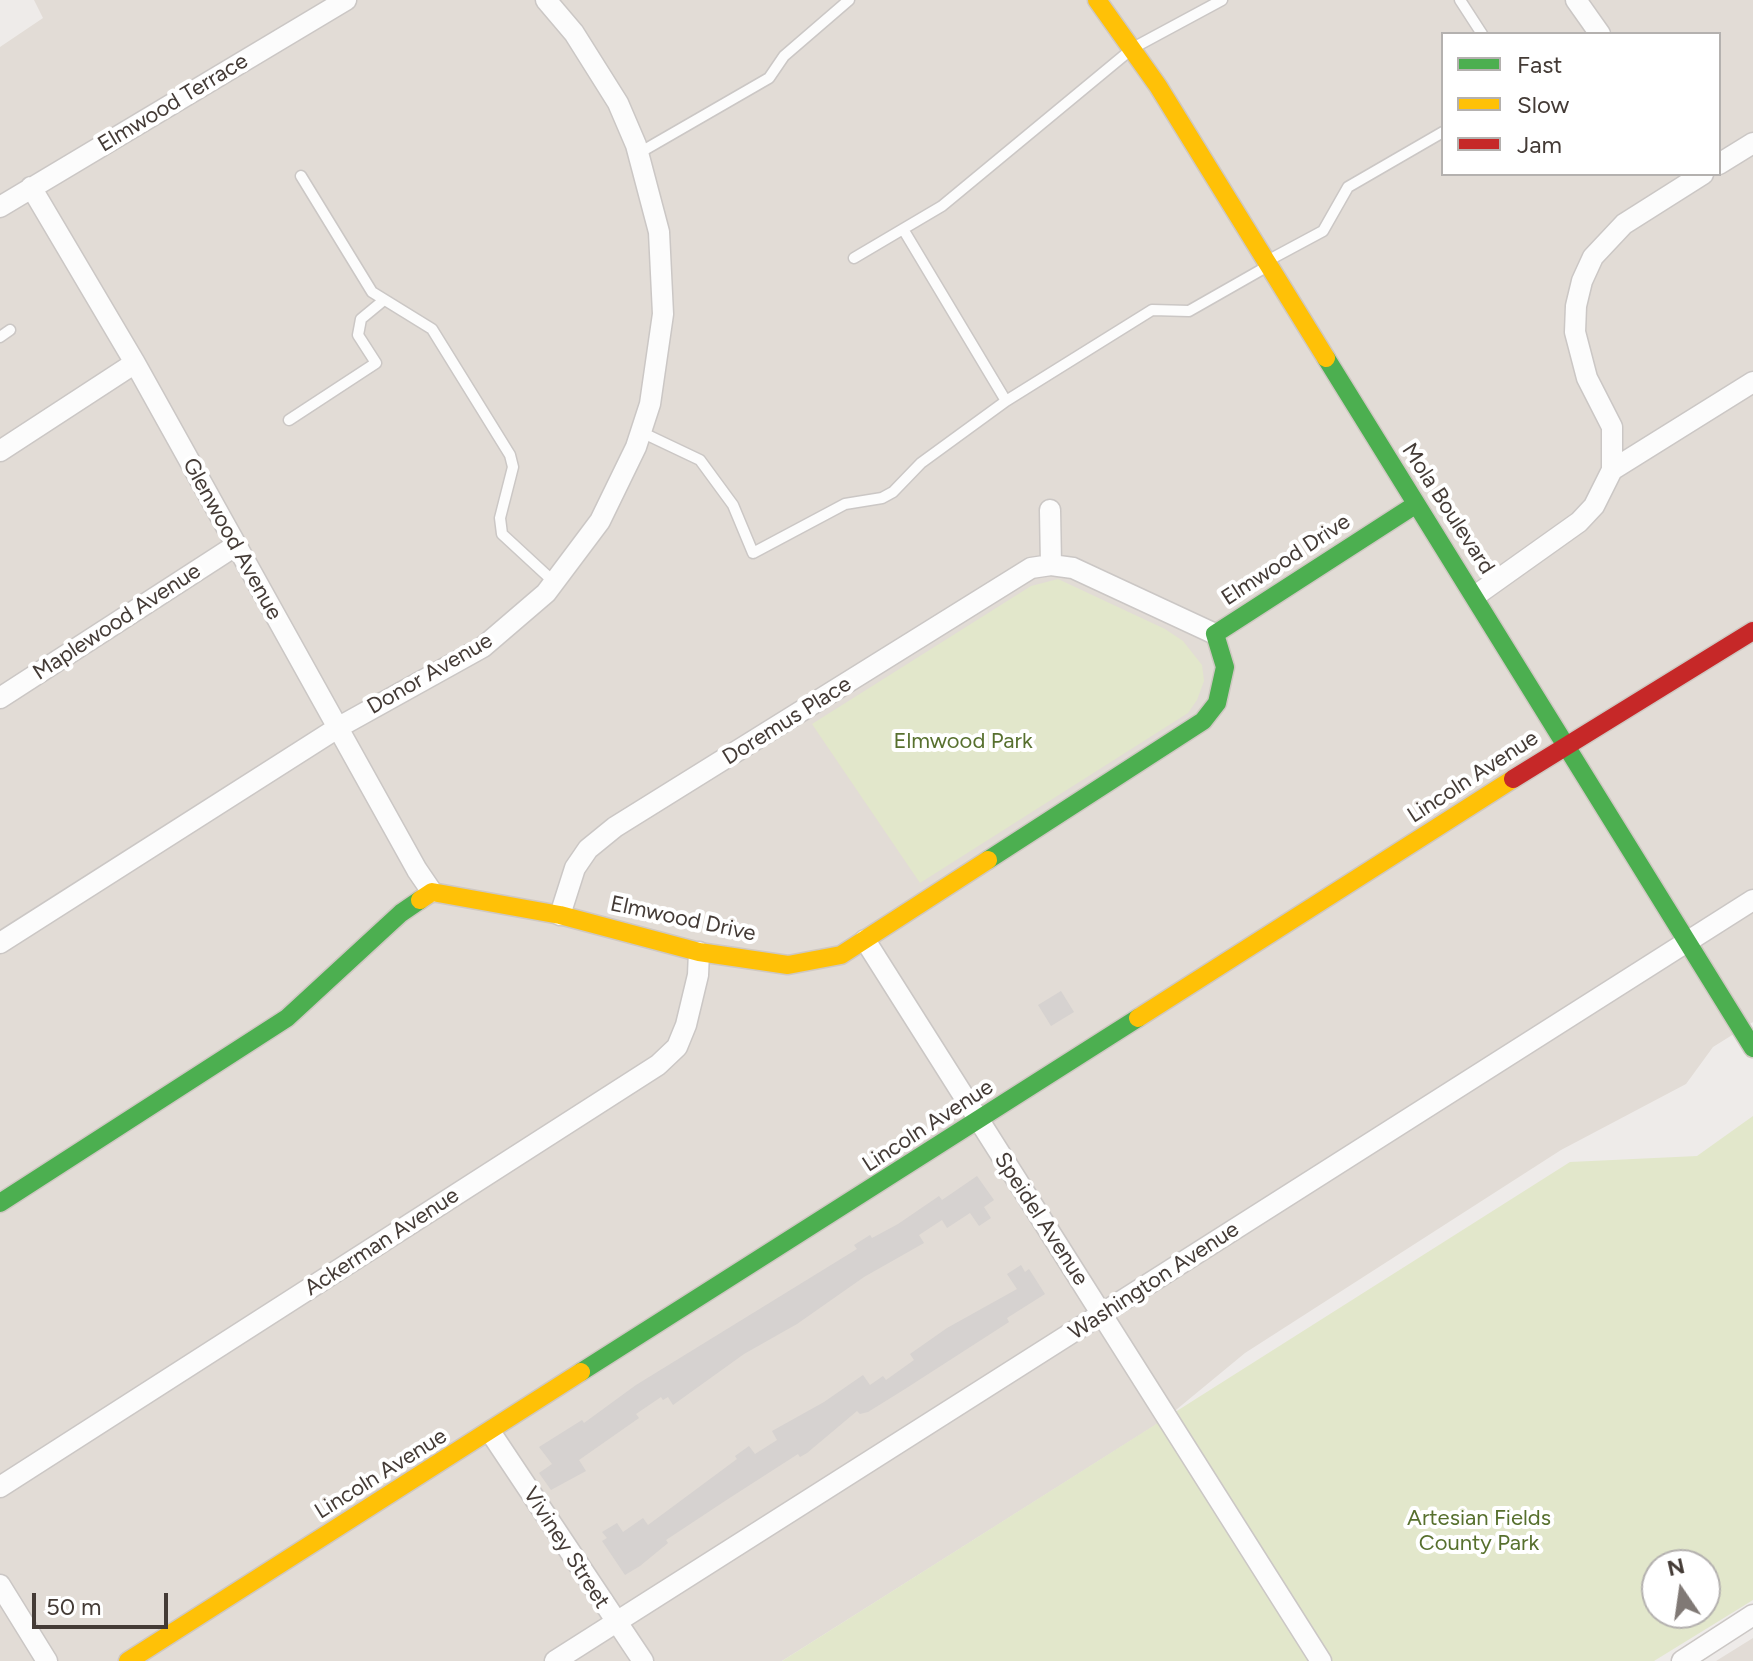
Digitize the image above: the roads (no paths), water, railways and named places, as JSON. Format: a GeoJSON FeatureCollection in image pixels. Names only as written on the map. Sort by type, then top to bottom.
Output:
{"type":"FeatureCollection","features":[{"type":"Feature","properties":{"kind":"street","name":"Elmwood Terrace"},"geometry":{"type":"LineString","coordinates":[[0,207],[346,0]]}},
{"type":"Feature","properties":{"kind":"street","name":"Donor Avenue"},"geometry":{"type":"LineString","coordinates":[[0,943],[339,727],[483,647],[518,619],[554,582],[600,521],[622,481],[641,432],[659,359],[663,277],[659,232],[639,153],[600,70],[546,0]]}},
{"type":"Feature","properties":{"kind":"street","name":"Mola Boulevard"},"geometry":{"type":"LineString","coordinates":[[1097,0],[1133,48],[1268,263],[1753,1048]]}},
{"type":"Feature","properties":{"kind":"street"},"geometry":{"type":"LineString","coordinates":[[1576,0],[1599,32]]}},
{"type":"Feature","properties":{"kind":"street"},"geometry":{"type":"LineString","coordinates":[[1721,163],[1753,143]]}},
{"type":"Feature","properties":{"kind":"street"},"geometry":{"type":"LineString","coordinates":[[1475,596],[1579,522],[1594,506],[1612,470],[1612,427],[1587,378],[1575,332],[1582,281],[1593,257],[1624,224],[1700,176]]}},
{"type":"Feature","properties":{"kind":"street","name":"Glenwood Avenue"},"geometry":{"type":"LineString","coordinates":[[31,187],[135,363],[432,892]]}},
{"type":"Feature","properties":{"kind":"street"},"geometry":{"type":"LineString","coordinates":[[0,451],[135,363]]}},
{"type":"Feature","properties":{"kind":"street"},"geometry":{"type":"LineString","coordinates":[[1612,470],[1753,382]]}},
{"type":"Feature","properties":{"kind":"street","name":"Elmwood Drive"},"geometry":{"type":"LineString","coordinates":[[432,892],[560,915],[699,952],[788,965],[841,955],[1203,721],[1217,703],[1225,667],[1215,634],[1415,505]]}},
{"type":"Feature","properties":{"kind":"street"},"geometry":{"type":"LineString","coordinates":[[1050,510],[1051,565],[1073,568],[1215,634]]}},
{"type":"Feature","properties":{"kind":"street","name":"Maplewood Avenue"},"geometry":{"type":"LineString","coordinates":[[0,698],[235,546]]}},
{"type":"Feature","properties":{"kind":"street","name":"Doremus Place"},"geometry":{"type":"LineString","coordinates":[[560,915],[575,868],[588,849],[615,827],[1031,568],[1051,565]]}},
{"type":"Feature","properties":{"kind":"street","name":"Lincoln Avenue"},"geometry":{"type":"LineString","coordinates":[[128,1661],[491,1433],[1565,746],[1753,631]]}},
{"type":"Feature","properties":{"kind":"street"},"geometry":{"type":"LineString","coordinates":[[0,1203],[287,1018],[401,913],[432,892]]}},
{"type":"Feature","properties":{"kind":"street","name":"Washington Avenue"},"geometry":{"type":"LineString","coordinates":[[555,1661],[1753,900]]}},
{"type":"Feature","properties":{"kind":"street","name":"Speidel Avenue"},"geometry":{"type":"LineString","coordinates":[[865,940],[1321,1661]]}},
{"type":"Feature","properties":{"kind":"street","name":"Ackerman Avenue"},"geometry":{"type":"LineString","coordinates":[[0,1487],[658,1065],[677,1047],[686,1025],[698,975],[699,952]]}},
{"type":"Feature","properties":{"kind":"street","name":"Viviney Street"},"geometry":{"type":"LineString","coordinates":[[491,1433],[643,1661]]}},
{"type":"Feature","properties":{"kind":"street"},"geometry":{"type":"LineString","coordinates":[[0,1585],[47,1661]]}},
{"type":"Feature","properties":{"kind":"street"},"geometry":{"type":"LineString","coordinates":[[1682,1661],[1753,1615]]}},
{"type":"Feature","properties":{"kind":"lane"},"geometry":{"type":"LineString","coordinates":[[639,153],[769,78],[784,56],[849,0]]}},
{"type":"Feature","properties":{"kind":"lane"},"geometry":{"type":"LineString","coordinates":[[854,258],[942,206],[1133,48],[1222,0]]}},
{"type":"Feature","properties":{"kind":"lane"},"geometry":{"type":"LineString","coordinates":[[1460,0],[1481,32]]}},
{"type":"Feature","properties":{"kind":"lane"},"geometry":{"type":"LineString","coordinates":[[641,432],[700,460],[733,505],[753,553],[845,504],[882,498],[893,492],[921,463],[1006,401],[1152,310],[1189,311],[1323,231],[1348,187],[1441,133]]}},
{"type":"Feature","properties":{"kind":"lane"},"geometry":{"type":"LineString","coordinates":[[301,176],[372,292],[432,329],[510,455],[513,467],[500,518],[502,534],[554,582]]}},
{"type":"Feature","properties":{"kind":"lane"},"geometry":{"type":"LineString","coordinates":[[903,229],[1006,401]]}},
{"type":"Feature","properties":{"kind":"lane"},"geometry":{"type":"LineString","coordinates":[[289,420],[376,363],[358,335],[361,319],[384,300]]}},
{"type":"Feature","properties":{"kind":"lane"},"geometry":{"type":"LineString","coordinates":[[0,337],[10,330]]}},
{"type":"Feature","properties":{"kind":"park label","name":"Elmwood Park"},"geometry":{"type":"Point","coordinates":[963,742]}},
{"type":"Feature","properties":{"kind":"park label","name":"Artesian Fields County Park"},"geometry":{"type":"Point","coordinates":[1479,1532]}}]}
